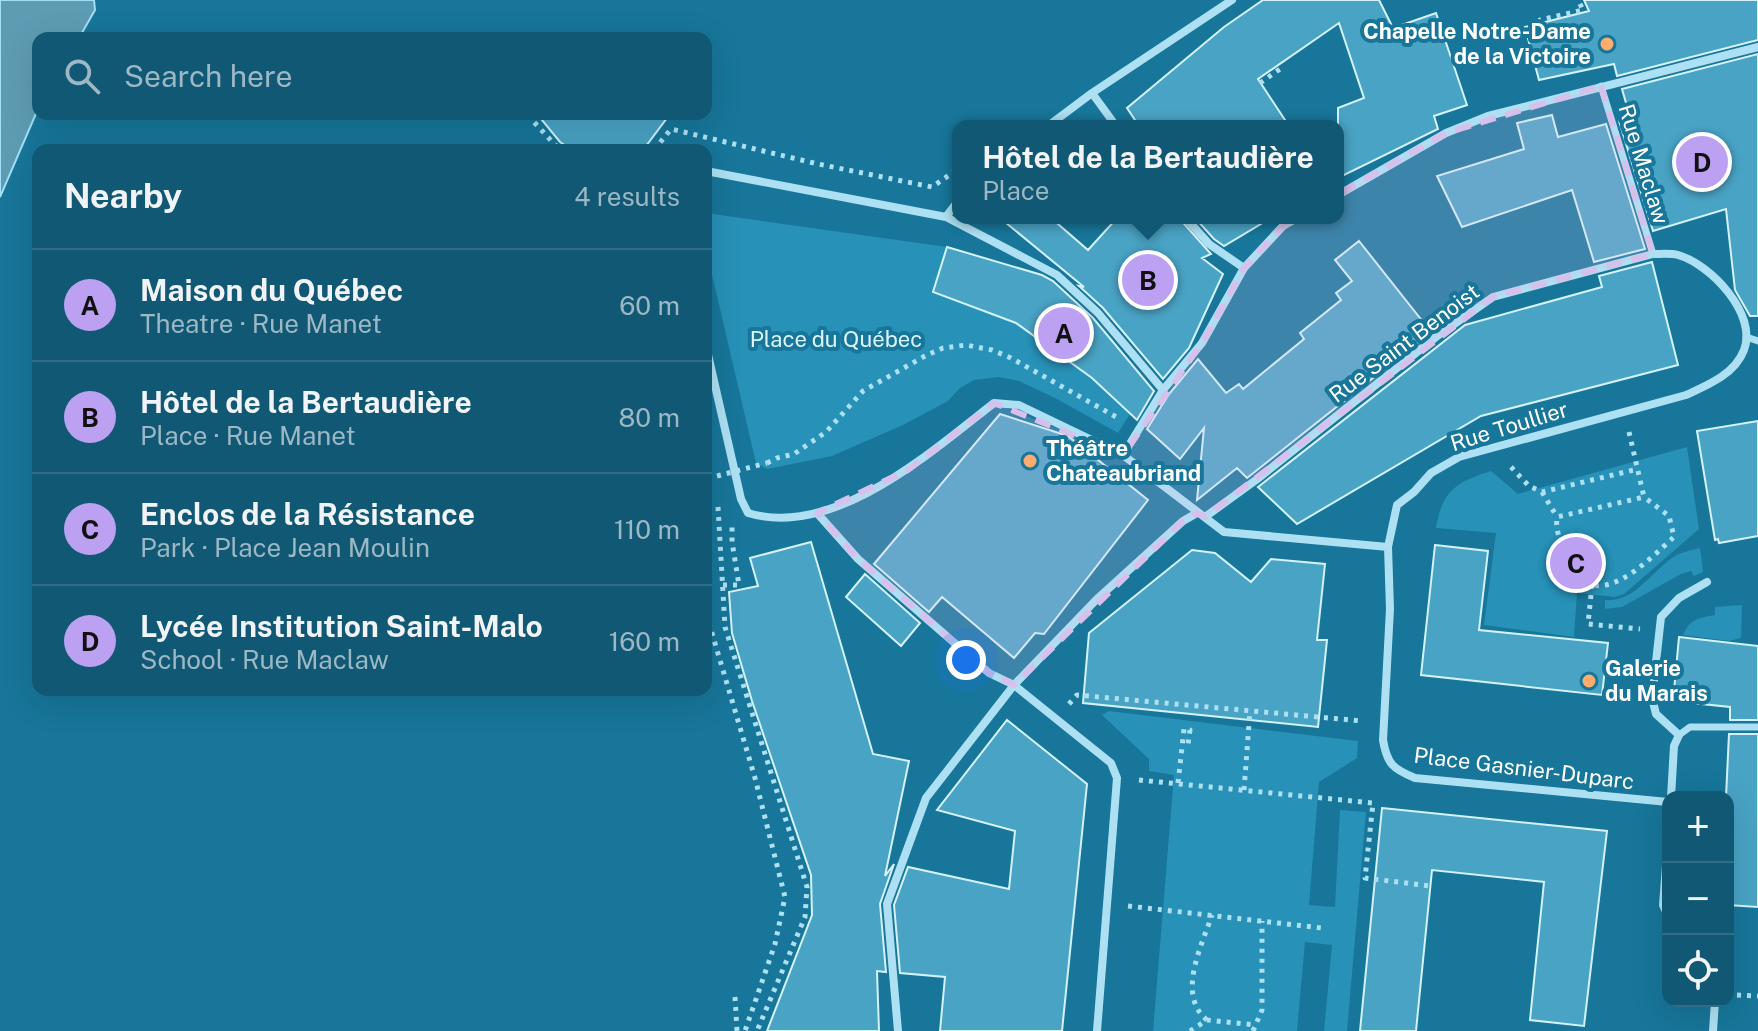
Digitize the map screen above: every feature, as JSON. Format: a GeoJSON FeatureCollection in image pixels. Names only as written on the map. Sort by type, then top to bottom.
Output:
{"type":"FeatureCollection","features":[{"type":"Feature","properties":{"kind":"street"},"geometry":{"type":"LineString","coordinates":[[1056,120],[1232,0]]}},
{"type":"Feature","properties":{"kind":"street"},"geometry":{"type":"LineString","coordinates":[[1344,192],[1446,133],[1474,121],[1758,47]]}},
{"type":"Feature","properties":{"kind":"street","name":"Rue Maclaw"},"geometry":{"type":"LineString","coordinates":[[1601,86],[1653,254]]}},
{"type":"Feature","properties":{"kind":"street"},"geometry":{"type":"LineString","coordinates":[[1092,93],[1112,120]]}},
{"type":"Feature","properties":{"kind":"street"},"geometry":{"type":"LineString","coordinates":[[712,172],[952,220]]}},
{"type":"Feature","properties":{"kind":"street"},"geometry":{"type":"LineString","coordinates":[[946,217],[952,209]]}},
{"type":"Feature","properties":{"kind":"street"},"geometry":{"type":"LineString","coordinates":[[959,224],[1057,275],[1098,313],[1163,390]]}},
{"type":"Feature","properties":{"kind":"street"},"geometry":{"type":"LineString","coordinates":[[1191,224],[1209,244],[1244,268]]}},
{"type":"Feature","properties":{"kind":"street"},"geometry":{"type":"LineString","coordinates":[[1123,455],[1163,390],[1202,343],[1244,268],[1286,224]]}},
{"type":"Feature","properties":{"kind":"street"},"geometry":{"type":"LineString","coordinates":[[1653,254],[1677,255],[1702,267],[1725,286],[1744,322],[1746,337],[1758,341]]}},
{"type":"Feature","properties":{"kind":"street","name":"Rue Saint Benoist"},"geometry":{"type":"LineString","coordinates":[[898,1031],[887,904],[926,798],[1014,685],[1096,600],[1183,521],[1201,515],[1256,480],[1436,337],[1493,297],[1653,254]]}},
{"type":"Feature","properties":{"kind":"street","name":"Rue Toullier"},"geometry":{"type":"LineString","coordinates":[[1388,657],[1388,547],[1397,505],[1431,473],[1459,457],[1686,395],[1715,381],[1732,367],[1744,350],[1746,337]]}},
{"type":"Feature","properties":{"kind":"street"},"geometry":{"type":"LineString","coordinates":[[712,372],[741,499],[748,513],[779,518],[817,513],[874,490],[908,470],[994,403],[1019,405],[1123,455],[1224,532],[1388,547]]}},
{"type":"Feature","properties":{"kind":"street"},"geometry":{"type":"LineString","coordinates":[[817,513],[858,559],[989,673],[1014,685],[1111,763],[1117,778],[1097,1031]]}},
{"type":"Feature","properties":{"kind":"street"},"geometry":{"type":"LineString","coordinates":[[1679,735],[1656,714],[1652,698],[1661,617],[1679,598],[1707,582]]}},
{"type":"Feature","properties":{"kind":"street","name":"Place Gasnier-Duparc"},"geometry":{"type":"LineString","coordinates":[[1388,657],[1383,723],[1386,754],[1395,769],[1415,778],[1662,801]]}},
{"type":"Feature","properties":{"kind":"street"},"geometry":{"type":"LineString","coordinates":[[1671,791],[1674,746],[1679,735],[1690,727],[1758,727]]}},
{"type":"Feature","properties":{"kind":"street"},"geometry":{"type":"LineString","coordinates":[[1713,1031],[1715,1007]]}},
{"type":"Feature","properties":{"kind":"path"},"geometry":{"type":"LineString","coordinates":[[1540,23],[1540,20],[1583,10],[1578,0]]}},
{"type":"Feature","properties":{"kind":"path"},"geometry":{"type":"LineString","coordinates":[[1265,82],[1280,69]]}},
{"type":"Feature","properties":{"kind":"path"},"geometry":{"type":"LineString","coordinates":[[532,120],[554,144]]}},
{"type":"Feature","properties":{"kind":"path"},"geometry":{"type":"LineString","coordinates":[[659,144],[671,129],[932,187],[952,173]]}},
{"type":"Feature","properties":{"kind":"path"},"geometry":{"type":"LineString","coordinates":[[717,476],[794,454],[826,432],[863,391],[925,356],[943,348],[966,345],[992,350],[1011,358],[1138,430]]}},
{"type":"Feature","properties":{"kind":"path"},"geometry":{"type":"LineString","coordinates":[[1493,447],[1529,486],[1542,492],[1557,517],[1556,525],[1568,563],[1592,585],[1611,585],[1623,580],[1674,537],[1669,516],[1644,497],[1624,411]]}},
{"type":"Feature","properties":{"kind":"path"},"geometry":{"type":"LineString","coordinates":[[714,464],[718,489]]}},
{"type":"Feature","properties":{"kind":"path"},"geometry":{"type":"LineString","coordinates":[[1542,492],[1638,469]]}},
{"type":"Feature","properties":{"kind":"path"},"geometry":{"type":"LineString","coordinates":[[1557,517],[1644,497]]}},
{"type":"Feature","properties":{"kind":"path"},"geometry":{"type":"LineString","coordinates":[[718,503],[725,627],[807,887],[805,917],[757,1031]]}},
{"type":"Feature","properties":{"kind":"path"},"geometry":{"type":"LineString","coordinates":[[723,585],[739,585],[732,542]]}},
{"type":"Feature","properties":{"kind":"path"},"geometry":{"type":"LineString","coordinates":[[1592,585],[1588,624],[1612,626]]}},
{"type":"Feature","properties":{"kind":"path"},"geometry":{"type":"LineString","coordinates":[[712,633],[755,778],[785,897],[775,944],[745,1031]]}},
{"type":"Feature","properties":{"kind":"path"},"geometry":{"type":"LineString","coordinates":[[1057,720],[1077,695],[1383,723]]}},
{"type":"Feature","properties":{"kind":"path"},"geometry":{"type":"LineString","coordinates":[[1244,790],[1250,711]]}},
{"type":"Feature","properties":{"kind":"path"},"geometry":{"type":"LineString","coordinates":[[1178,784],[1184,729],[1190,730],[1188,744]]}},
{"type":"Feature","properties":{"kind":"path"},"geometry":{"type":"LineString","coordinates":[[1117,778],[1373,803],[1365,878],[1430,886]]}},
{"type":"Feature","properties":{"kind":"path"},"geometry":{"type":"LineString","coordinates":[[1107,904],[1322,928]]}},
{"type":"Feature","properties":{"kind":"path"},"geometry":{"type":"LineString","coordinates":[[1212,915],[1192,981],[1193,999],[1207,1020],[1255,1028],[1262,1010],[1262,921]]}},
{"type":"Feature","properties":{"kind":"path"},"geometry":{"type":"LineString","coordinates":[[1734,994],[1758,996]]}},
{"type":"Feature","properties":{"kind":"path"},"geometry":{"type":"LineString","coordinates":[[735,997],[737,1031]]}},
{"type":"Feature","properties":{"kind":"path"},"geometry":{"type":"LineString","coordinates":[[1190,1031],[1207,1020]]}},
{"type":"Feature","properties":{"kind":"highlighted area"},"geometry":{"type":"Polygon","coordinates":[[[1601,86],[1653,254],[1493,297],[1205,517],[1197,513],[1183,521],[1014,685],[989,673],[858,559],[817,513],[908,470],[994,403],[1123,455],[1202,343],[1244,268],[1283,226],[1446,133],[1601,86]]]}},
{"type":"Feature","properties":{"kind":"green space","name":"Place du Québec"},"geometry":{"type":"Polygon","coordinates":[[[712,213],[947,247],[933,292],[1016,323],[1092,378],[1130,414],[1118,433],[1019,381],[999,377],[974,380],[960,388],[948,401],[903,425],[832,456],[767,469],[756,463],[712,275],[712,213]]]}},
{"type":"Feature","properties":{"kind":"green space"},"geometry":{"type":"Polygon","coordinates":[[[1687,447],[1699,529],[1624,594],[1615,597],[1577,593],[1574,637],[1484,625],[1496,533],[1436,528],[1442,505],[1453,490],[1468,479],[1491,471],[1518,494],[1687,447]]]}},
{"type":"Feature","properties":{"kind":"green space"},"geometry":{"type":"Polygon","coordinates":[[[1700,548],[1703,572],[1694,576],[1691,571],[1681,574],[1622,607],[1605,609],[1605,600],[1625,596],[1675,556],[1700,548]]]}},
{"type":"Feature","properties":{"kind":"green space"},"geometry":{"type":"Polygon","coordinates":[[[1742,605],[1741,638],[1729,641],[1683,635],[1695,620],[1715,615],[1715,607],[1742,605]]]}},
{"type":"Feature","properties":{"kind":"green space"},"geometry":{"type":"Polygon","coordinates":[[[1109,711],[1358,741],[1357,758],[1319,782],[1309,905],[1335,907],[1340,810],[1366,812],[1347,1031],[1324,1031],[1332,945],[1305,942],[1297,1031],[1153,1031],[1174,775],[1149,771],[1149,759],[1102,715],[1109,711]]]}},
{"type":"Feature","properties":{"kind":"shaded area"},"geometry":{"type":"Polygon","coordinates":[[[0,0],[94,0],[95,10],[82,32],[32,32],[33,120],[0,197],[0,0]]]}},
{"type":"Feature","properties":{"kind":"building"},"geometry":{"type":"Polygon","coordinates":[[[1263,0],[1379,0],[1393,28],[1436,13],[1467,105],[1434,116],[1438,129],[1344,175],[1344,120],[1338,120],[1338,108],[1364,98],[1339,23],[1258,79],[1285,120],[1135,120],[1127,108],[1224,27],[1263,0]]]}},
{"type":"Feature","properties":{"kind":"building","name":"Chapelle Notre-Dame de la Victoire"},"geometry":{"type":"Polygon","coordinates":[[[1584,0],[1758,0],[1758,40],[1617,76],[1614,64],[1539,80],[1525,27],[1589,11],[1584,0]]]}},
{"type":"Feature","properties":{"kind":"building"},"geometry":{"type":"Polygon","coordinates":[[[1758,54],[1758,316],[1750,316],[1735,290],[1726,209],[1653,231],[1619,121],[1630,117],[1622,89],[1758,54]]]}},
{"type":"Feature","properties":{"kind":"building"},"geometry":{"type":"Polygon","coordinates":[[[1552,115],[1558,137],[1606,124],[1645,249],[1594,262],[1572,190],[1462,227],[1437,176],[1524,149],[1517,123],[1552,115]]]}},
{"type":"Feature","properties":{"kind":"building"},"geometry":{"type":"Polygon","coordinates":[[[542,120],[666,120],[648,144],[560,142],[542,120]]]}},
{"type":"Feature","properties":{"kind":"building"},"geometry":{"type":"Polygon","coordinates":[[[1007,224],[1058,224],[1088,250],[1112,224],[1184,224],[1211,254],[1202,258],[1223,274],[1189,348],[1163,379],[1103,308],[1079,286],[1084,287],[1007,224]]]}},
{"type":"Feature","properties":{"kind":"building"},"geometry":{"type":"Polygon","coordinates":[[[1200,224],[1261,224],[1224,246],[1200,224]]]}},
{"type":"Feature","properties":{"kind":"building"},"geometry":{"type":"Polygon","coordinates":[[[1359,241],[1431,332],[1247,478],[1237,468],[1197,500],[1204,428],[1180,459],[1147,429],[1169,394],[1198,359],[1226,393],[1239,384],[1243,389],[1304,339],[1300,333],[1341,300],[1336,293],[1352,281],[1335,260],[1359,241]]]}},
{"type":"Feature","properties":{"kind":"building"},"geometry":{"type":"Polygon","coordinates":[[[947,247],[1053,281],[1093,318],[1154,391],[1137,420],[1092,378],[1016,323],[933,292],[947,247]]]}},
{"type":"Feature","properties":{"kind":"building"},"geometry":{"type":"Polygon","coordinates":[[[1652,262],[1678,365],[1481,416],[1297,524],[1258,487],[1465,325],[1602,287],[1599,276],[1652,262]]]}},
{"type":"Feature","properties":{"kind":"building"},"geometry":{"type":"Polygon","coordinates":[[[1000,414],[1068,436],[1148,500],[1044,634],[1035,633],[1014,658],[942,597],[929,612],[874,564],[1000,414]]]}},
{"type":"Feature","properties":{"kind":"building"},"geometry":{"type":"Polygon","coordinates":[[[1758,421],[1758,536],[1719,543],[1718,539],[1715,540],[1697,431],[1758,421]]]}},
{"type":"Feature","properties":{"kind":"building"},"geometry":{"type":"Polygon","coordinates":[[[811,542],[873,754],[909,761],[885,876],[894,864],[880,904],[886,972],[877,971],[879,1031],[767,1031],[812,915],[811,875],[732,633],[729,592],[758,586],[750,558],[811,542]]]}},
{"type":"Feature","properties":{"kind":"building"},"geometry":{"type":"Polygon","coordinates":[[[1435,545],[1488,551],[1479,630],[1608,643],[1602,695],[1421,675],[1435,545]]]}},
{"type":"Feature","properties":{"kind":"building"},"geometry":{"type":"Polygon","coordinates":[[[1192,550],[1215,553],[1251,582],[1271,559],[1325,564],[1317,640],[1327,640],[1318,727],[1083,703],[1089,633],[1192,550]]]}},
{"type":"Feature","properties":{"kind":"building"},"geometry":{"type":"Polygon","coordinates":[[[865,574],[920,623],[901,646],[846,597],[865,574]]]}},
{"type":"Feature","properties":{"kind":"building"},"geometry":{"type":"Polygon","coordinates":[[[1679,637],[1758,646],[1758,720],[1730,720],[1730,707],[1673,701],[1679,637]]]}},
{"type":"Feature","properties":{"kind":"building"},"geometry":{"type":"Polygon","coordinates":[[[1007,720],[1087,784],[1062,1031],[940,1031],[945,977],[900,973],[894,905],[908,867],[1009,889],[1015,831],[937,810],[1007,720]]]}},
{"type":"Feature","properties":{"kind":"building"},"geometry":{"type":"Polygon","coordinates":[[[1729,734],[1758,734],[1758,907],[1734,905],[1734,791],[1726,791],[1729,734]]]}},
{"type":"Feature","properties":{"kind":"building"},"geometry":{"type":"Polygon","coordinates":[[[1382,808],[1607,831],[1584,1026],[1530,1020],[1544,882],[1432,870],[1416,1031],[1360,1031],[1382,808]]]}},
{"type":"Feature","properties":{"kind":"place","name":"Chapelle Notre-Dame de la Victoire"},"geometry":{"type":"Point","coordinates":[1607,44]}},
{"type":"Feature","properties":{"kind":"place","name":"Lycée Institution Saint-Malo"},"geometry":{"type":"Point","coordinates":[1702,162]}},
{"type":"Feature","properties":{"kind":"place","name":"Hôtel de la Bertaudière"},"geometry":{"type":"Point","coordinates":[1148,280]}},
{"type":"Feature","properties":{"kind":"place","name":"Maison du Québec"},"geometry":{"type":"Point","coordinates":[1064,333]}},
{"type":"Feature","properties":{"kind":"place","name":"Théâtre Chateaubriand"},"geometry":{"type":"Point","coordinates":[1030,461]}},
{"type":"Feature","properties":{"kind":"place","name":"Enclos de la Résistance"},"geometry":{"type":"Point","coordinates":[1576,563]}},
{"type":"Feature","properties":{"kind":"place","name":"Galerie du Marais"},"geometry":{"type":"Point","coordinates":[1589,681]}}]}
